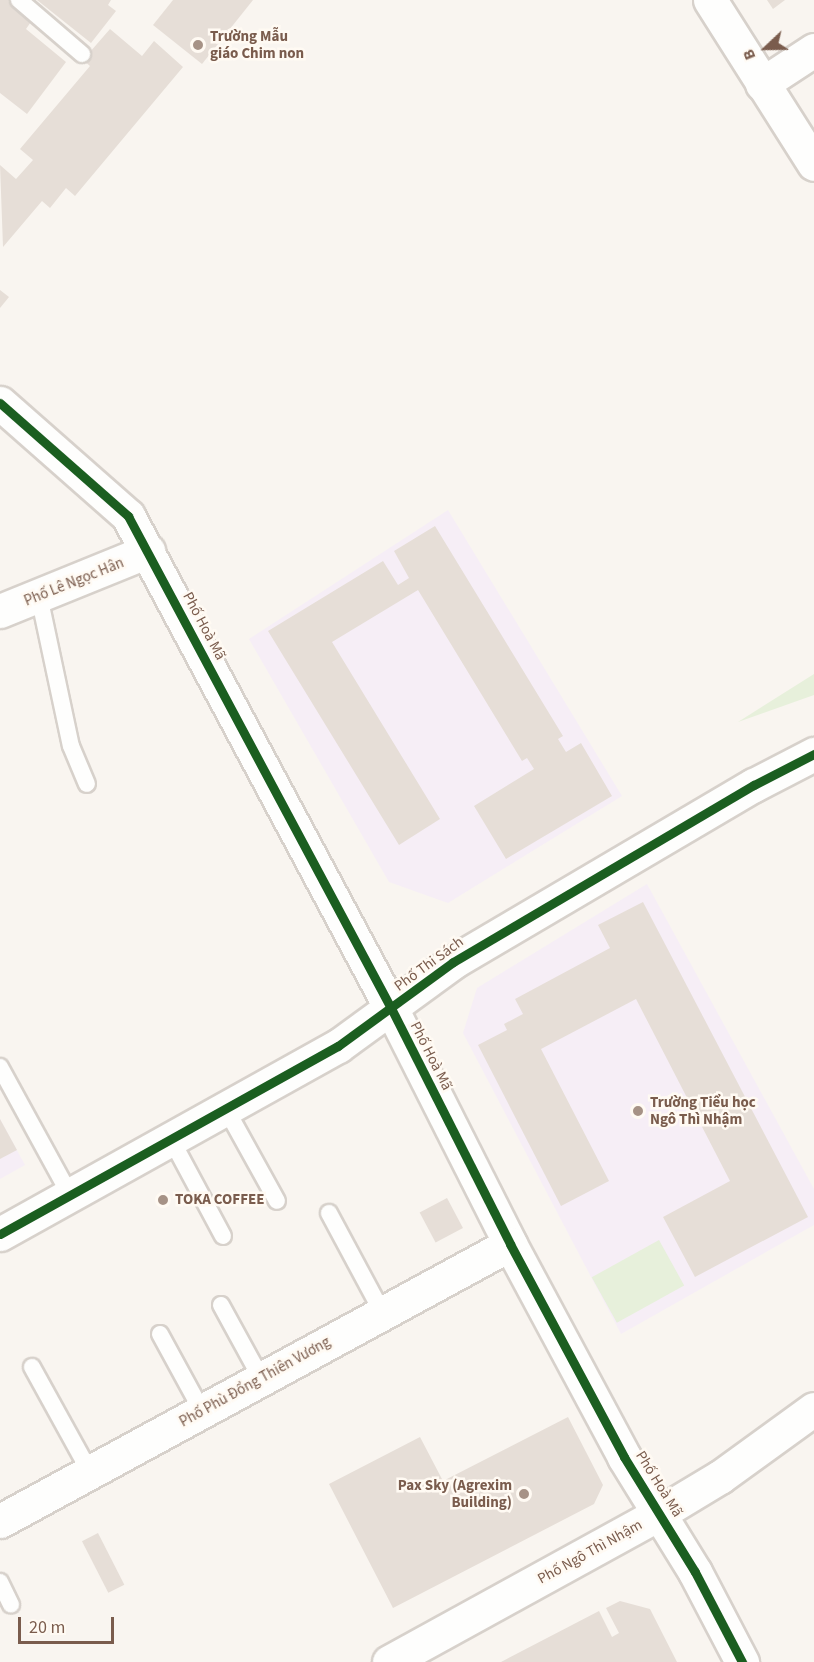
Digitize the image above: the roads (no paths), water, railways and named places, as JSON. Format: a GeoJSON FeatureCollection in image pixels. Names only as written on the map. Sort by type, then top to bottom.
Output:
{"type":"FeatureCollection","features":[{"type":"Feature","properties":{"kind":"street"},"geometry":{"type":"LineString","coordinates":[[710,0],[814,164]]}},
{"type":"Feature","properties":{"kind":"street"},"geometry":{"type":"LineString","coordinates":[[762,84],[814,50]]}},
{"type":"Feature","properties":{"kind":"street","name":"Phố Hoà Mã"},"geometry":{"type":"LineString","coordinates":[[0,403],[128,516],[392,1010],[510,1244],[624,1457],[660,1513],[742,1662]]}},
{"type":"Feature","properties":{"kind":"street","name":"Phố Lê Ngọc Hân"},"geometry":{"type":"LineString","coordinates":[[0,611],[148,551]]}},
{"type":"Feature","properties":{"kind":"street","name":"Phố Thi Sách"},"geometry":{"type":"LineString","coordinates":[[0,1234],[338,1046],[392,1010],[453,962],[754,785],[814,754]]}},
{"type":"Feature","properties":{"kind":"street","name":"Phố Phù Đổng Thiên Vương"},"geometry":{"type":"LineString","coordinates":[[0,1521],[510,1244]]}},
{"type":"Feature","properties":{"kind":"street","name":"Phố Ngô Thì Nhậm"},"geometry":{"type":"LineString","coordinates":[[389,1662],[660,1513],[720,1477],[814,1409]]}},
{"type":"Feature","properties":{"kind":"lane"},"geometry":{"type":"LineString","coordinates":[[19,0],[82,54]]}},
{"type":"Feature","properties":{"kind":"lane"},"geometry":{"type":"LineString","coordinates":[[39,596],[71,746],[87,784]]}},
{"type":"Feature","properties":{"kind":"lane"},"geometry":{"type":"LineString","coordinates":[[0,1067],[70,1195]]}},
{"type":"Feature","properties":{"kind":"lane"},"geometry":{"type":"LineString","coordinates":[[226,1109],[277,1201]]}},
{"type":"Feature","properties":{"kind":"lane"},"geometry":{"type":"LineString","coordinates":[[171,1139],[223,1236]]}},
{"type":"Feature","properties":{"kind":"lane"},"geometry":{"type":"LineString","coordinates":[[329,1213],[382,1312]]}},
{"type":"Feature","properties":{"kind":"lane"},"geometry":{"type":"LineString","coordinates":[[221,1305],[261,1378]]}},
{"type":"Feature","properties":{"kind":"lane"},"geometry":{"type":"LineString","coordinates":[[160,1334],[202,1411]]}},
{"type":"Feature","properties":{"kind":"lane"},"geometry":{"type":"LineString","coordinates":[[32,1367],[90,1472]]}},
{"type":"Feature","properties":{"kind":"lane"},"geometry":{"type":"LineString","coordinates":[[0,1582],[11,1605]]}},
{"type":"Feature","properties":{"kind":"place","name":"Trường Mẫu giáo Chim non"},"geometry":{"type":"Point","coordinates":[198,45]}},
{"type":"Feature","properties":{"kind":"place","name":"Trường Tiểu học Ngô Thì Nhậm"},"geometry":{"type":"Point","coordinates":[638,1111]}},
{"type":"Feature","properties":{"kind":"place","name":"TOKA COFFEE"},"geometry":{"type":"Point","coordinates":[163,1200]}},
{"type":"Feature","properties":{"kind":"place","name":"Pax Sky (Agrexim Building)"},"geometry":{"type":"Point","coordinates":[524,1494]}}]}
